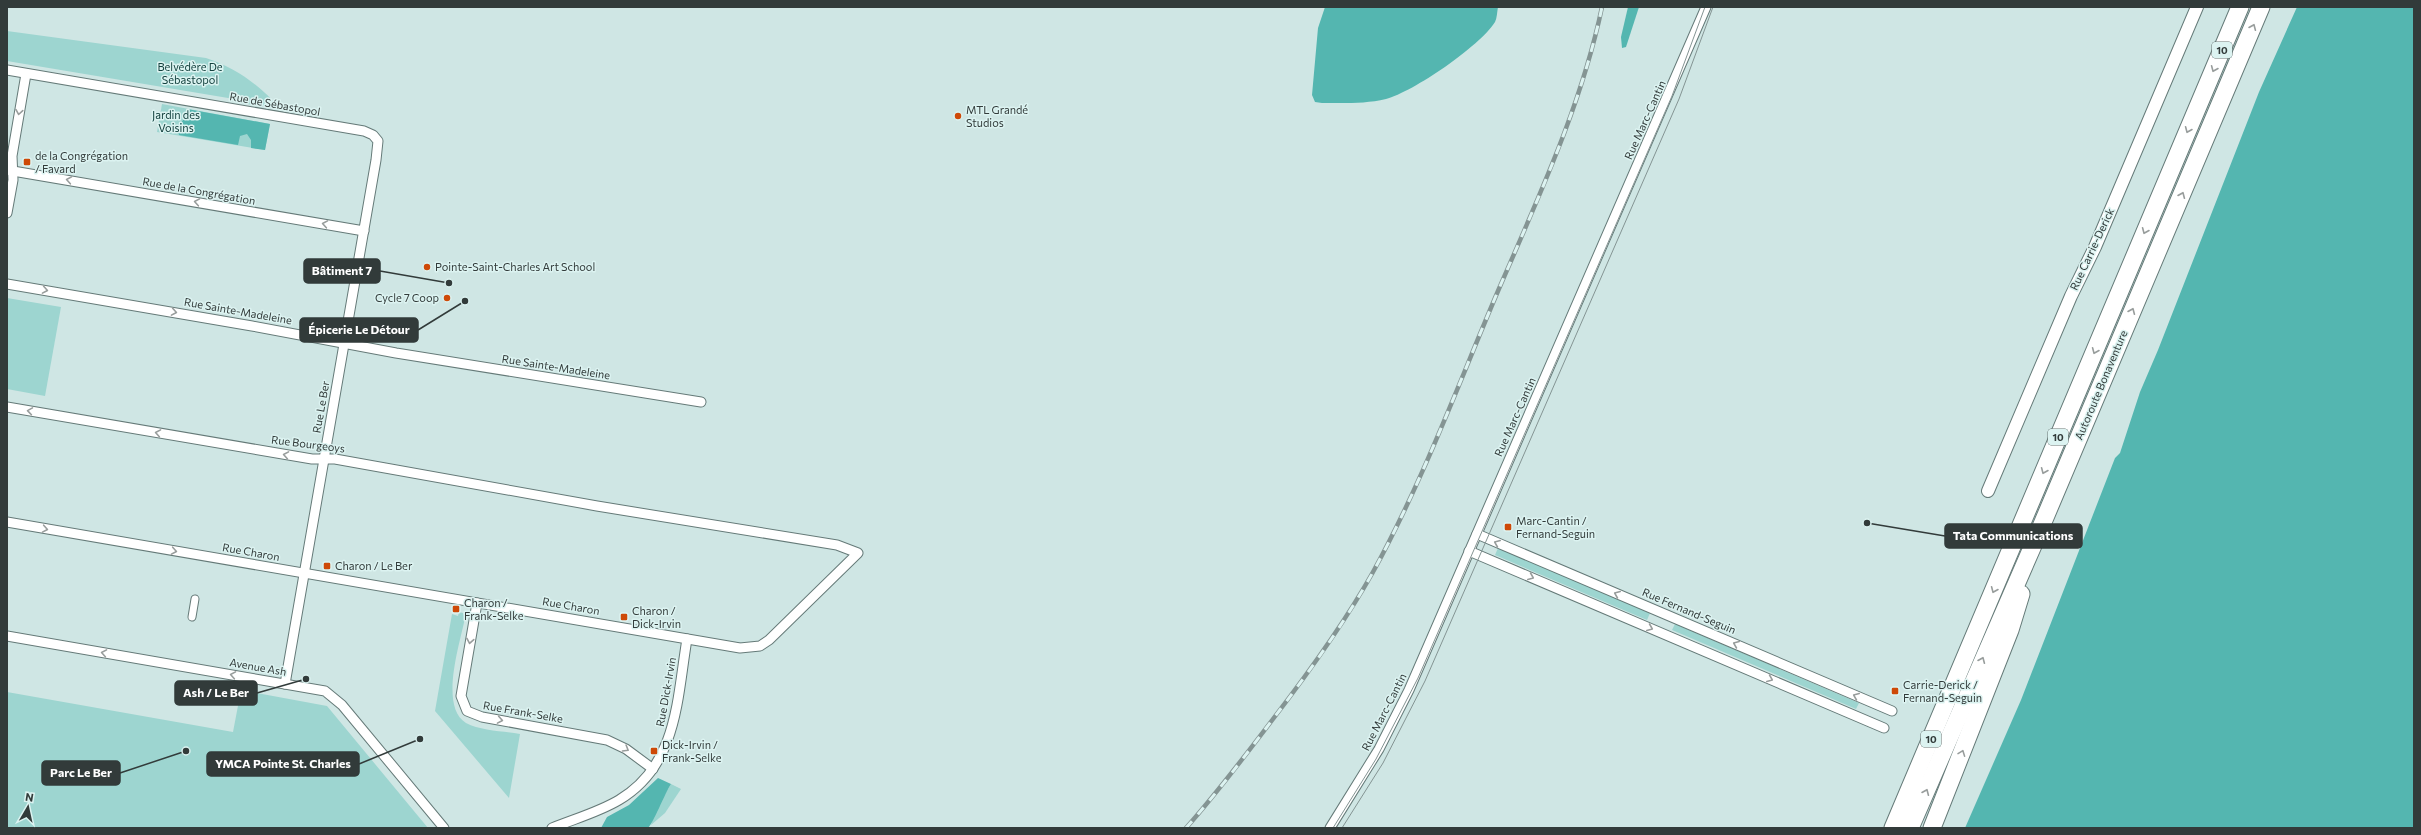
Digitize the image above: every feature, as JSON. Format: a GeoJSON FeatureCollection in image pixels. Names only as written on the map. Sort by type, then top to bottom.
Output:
{"type":"FeatureCollection","features":[{"type":"Feature","properties":{"kind":"highway","name":"Autoroute Bonaventure"},"geometry":{"type":"LineString","coordinates":[[1893,828],[2240,7]]}},
{"type":"Feature","properties":{"kind":"highway","name":"Autoroute Bonaventure"},"geometry":{"type":"LineString","coordinates":[[1910,828],[2038,534],[2261,7]]}},
{"type":"Feature","properties":{"kind":"highway"},"geometry":{"type":"LineString","coordinates":[[1932,828],[2010,630],[2038,534]]}},
{"type":"Feature","properties":{"kind":"highway"},"geometry":{"type":"LineString","coordinates":[[1883,828],[1905,800]]}},
{"type":"Feature","properties":{"kind":"street","name":"Rue Marc-Cantin"},"geometry":{"type":"LineString","coordinates":[[1330,828],[1360,781],[1394,721],[1706,7]]}},
{"type":"Feature","properties":{"kind":"street","name":"Rue Carrie-Derick"},"geometry":{"type":"LineString","coordinates":[[1988,492],[2197,7]]}},
{"type":"Feature","properties":{"kind":"street","name":"Rue de Sébastopol"},"geometry":{"type":"LineString","coordinates":[[7,70],[364,131],[373,135]]}},
{"type":"Feature","properties":{"kind":"street"},"geometry":{"type":"LineString","coordinates":[[7,213],[12,180],[9,171],[26,74]]}},
{"type":"Feature","properties":{"kind":"street","name":"Rue Le Ber"},"geometry":{"type":"LineString","coordinates":[[285,684],[378,148],[378,141],[373,135]]}},
{"type":"Feature","properties":{"kind":"street","name":"Rue de la Congrégation"},"geometry":{"type":"LineString","coordinates":[[9,171],[364,231]]}},
{"type":"Feature","properties":{"kind":"street","name":"Rue Sainte-Madeleine"},"geometry":{"type":"LineString","coordinates":[[7,284],[344,342],[404,355],[701,402]]}},
{"type":"Feature","properties":{"kind":"street","name":"Rue Bourgeoys"},"geometry":{"type":"LineString","coordinates":[[7,407],[312,459],[325,459],[479,484],[496,489],[605,508],[837,545],[858,553]]}},
{"type":"Feature","properties":{"kind":"street","name":"Rue Charon"},"geometry":{"type":"LineString","coordinates":[[7,522],[740,648],[760,646],[780,630],[858,553]]}},
{"type":"Feature","properties":{"kind":"street","name":"Rue Fernand-Seguin"},"geometry":{"type":"LineString","coordinates":[[1476,534],[1892,711]]}},
{"type":"Feature","properties":{"kind":"street"},"geometry":{"type":"LineString","coordinates":[[1469,550],[1884,728]]}},
{"type":"Feature","properties":{"kind":"street"},"geometry":{"type":"LineString","coordinates":[[192,617],[195,599]]}},
{"type":"Feature","properties":{"kind":"street","name":"Rue Frank-Selke"},"geometry":{"type":"LineString","coordinates":[[477,603],[461,696],[466,711],[482,717],[607,740],[626,749],[653,769]]}},
{"type":"Feature","properties":{"kind":"street","name":"Avenue Ash"},"geometry":{"type":"LineString","coordinates":[[7,636],[320,690],[337,699],[444,828]]}},
{"type":"Feature","properties":{"kind":"street","name":"Rue Dick-Irvin"},"geometry":{"type":"LineString","coordinates":[[552,828],[620,799],[642,784],[653,769],[663,753],[671,733],[687,639]]}},
{"type":"Feature","properties":{"kind":"green space","name":"Belvédère De Sébastopol"},"geometry":{"type":"Polygon","coordinates":[[[7,31],[206,58],[217,62],[247,78],[264,92],[280,109],[241,103],[240,100],[7,61],[7,31]]]}},
{"type":"Feature","properties":{"kind":"green space","name":"Jardin des Voisins"},"geometry":{"type":"Polygon","coordinates":[[[162,104],[270,124],[265,150],[157,132],[162,104]]]}},
{"type":"Feature","properties":{"kind":"green space"},"geometry":{"type":"Polygon","coordinates":[[[7,298],[61,307],[45,396],[7,389],[7,298]]]}},
{"type":"Feature","properties":{"kind":"green space"},"geometry":{"type":"Polygon","coordinates":[[[1498,548],[1650,613],[1647,620],[1495,555],[1498,548]]]}},
{"type":"Feature","properties":{"kind":"green space"},"geometry":{"type":"Polygon","coordinates":[[[459,612],[463,613],[465,618],[456,658],[452,689],[454,703],[458,715],[466,723],[472,726],[520,734],[509,798],[435,711],[452,614],[458,616],[459,612]]]}},
{"type":"Feature","properties":{"kind":"green space"},"geometry":{"type":"Polygon","coordinates":[[[1675,624],[1859,703],[1856,709],[1672,630],[1675,624]]]}},
{"type":"Feature","properties":{"kind":"green space"},"geometry":{"type":"Polygon","coordinates":[[[241,690],[327,706],[428,828],[7,828],[7,692],[233,732],[241,690]]]}},
{"type":"Feature","properties":{"kind":"green space"},"geometry":{"type":"Polygon","coordinates":[[[671,784],[681,789],[665,813],[651,825],[656,809],[671,784]]]}},
{"type":"Feature","properties":{"kind":"shaded area"},"geometry":{"type":"Polygon","coordinates":[[[1325,7],[1498,7],[1495,22],[1475,43],[1445,67],[1398,95],[1378,101],[1322,103],[1315,102],[1312,95],[1318,28],[1325,7]]]}},
{"type":"Feature","properties":{"kind":"shaded area"},"geometry":{"type":"Polygon","coordinates":[[[1628,7],[1639,7],[1626,47],[1622,48],[1621,37],[1628,7]]]}},
{"type":"Feature","properties":{"kind":"shaded area"},"geometry":{"type":"Polygon","coordinates":[[[2297,7],[2414,7],[2414,828],[1965,828],[2021,700],[2115,458],[2120,453],[2140,392],[2158,350],[2259,92],[2297,7]]]}},
{"type":"Feature","properties":{"kind":"shaded area","name":"Jardin des Voisins"},"geometry":{"type":"Polygon","coordinates":[[[187,109],[270,124],[265,150],[251,148],[251,140],[247,134],[240,136],[238,145],[179,135],[178,127],[186,116],[187,109]]]}},
{"type":"Feature","properties":{"kind":"shaded area"},"geometry":{"type":"Polygon","coordinates":[[[658,778],[671,784],[648,828],[601,828],[607,817],[629,805],[658,778]]]}},
{"type":"Feature","properties":{"kind":"tram line"},"geometry":{"type":"LineString","coordinates":[[1333,828],[1376,759],[1418,678],[1672,96],[1705,7]]}},
{"type":"Feature","properties":{"kind":"tram line"},"geometry":{"type":"LineString","coordinates":[[1342,828],[1383,763],[1425,681],[1679,99],[1713,7]]}},
{"type":"Feature","properties":{"kind":"railway"},"geometry":{"type":"LineString","coordinates":[[1186,828],[1231,774],[1313,666],[1362,591],[1391,538],[1424,469],[1557,152],[1583,80],[1602,7]]}},
{"type":"Feature","properties":{"kind":"place","name":"MTL Grandé Studios"},"geometry":{"type":"Point","coordinates":[958,116]}},
{"type":"Feature","properties":{"kind":"place","name":"de la Congrégation / Favard"},"geometry":{"type":"Point","coordinates":[27,162]}},
{"type":"Feature","properties":{"kind":"place","name":"Pointe-Saint-Charles Art School"},"geometry":{"type":"Point","coordinates":[427,267]}},
{"type":"Feature","properties":{"kind":"place","name":"Bâtiment 7"},"geometry":{"type":"Point","coordinates":[449,283]}},
{"type":"Feature","properties":{"kind":"place","name":"Cycle 7 Coop"},"geometry":{"type":"Point","coordinates":[447,298]}},
{"type":"Feature","properties":{"kind":"place","name":"Épicerie Le Détour"},"geometry":{"type":"Point","coordinates":[465,301]}},
{"type":"Feature","properties":{"kind":"place","name":"Tata Communications"},"geometry":{"type":"Point","coordinates":[1867,523]}},
{"type":"Feature","properties":{"kind":"place","name":"Marc-Cantin / Fernand-Seguin"},"geometry":{"type":"Point","coordinates":[1508,527]}},
{"type":"Feature","properties":{"kind":"place","name":"Charon / Le Ber"},"geometry":{"type":"Point","coordinates":[327,566]}},
{"type":"Feature","properties":{"kind":"place","name":"Charon / Frank-Selke"},"geometry":{"type":"Point","coordinates":[456,609]}},
{"type":"Feature","properties":{"kind":"place","name":"Charon / Dick-Irvin"},"geometry":{"type":"Point","coordinates":[624,617]}},
{"type":"Feature","properties":{"kind":"place","name":"Ash / Le Ber"},"geometry":{"type":"Point","coordinates":[306,679]}},
{"type":"Feature","properties":{"kind":"place","name":"Carrie-Derick / Fernand-Seguin"},"geometry":{"type":"Point","coordinates":[1895,691]}},
{"type":"Feature","properties":{"kind":"place","name":"YMCA Pointe St. Charles"},"geometry":{"type":"Point","coordinates":[420,739]}},
{"type":"Feature","properties":{"kind":"place","name":"Parc Le Ber"},"geometry":{"type":"Point","coordinates":[186,751]}},
{"type":"Feature","properties":{"kind":"place","name":"Dick-Irvin / Frank-Selke"},"geometry":{"type":"Point","coordinates":[654,751]}}]}
